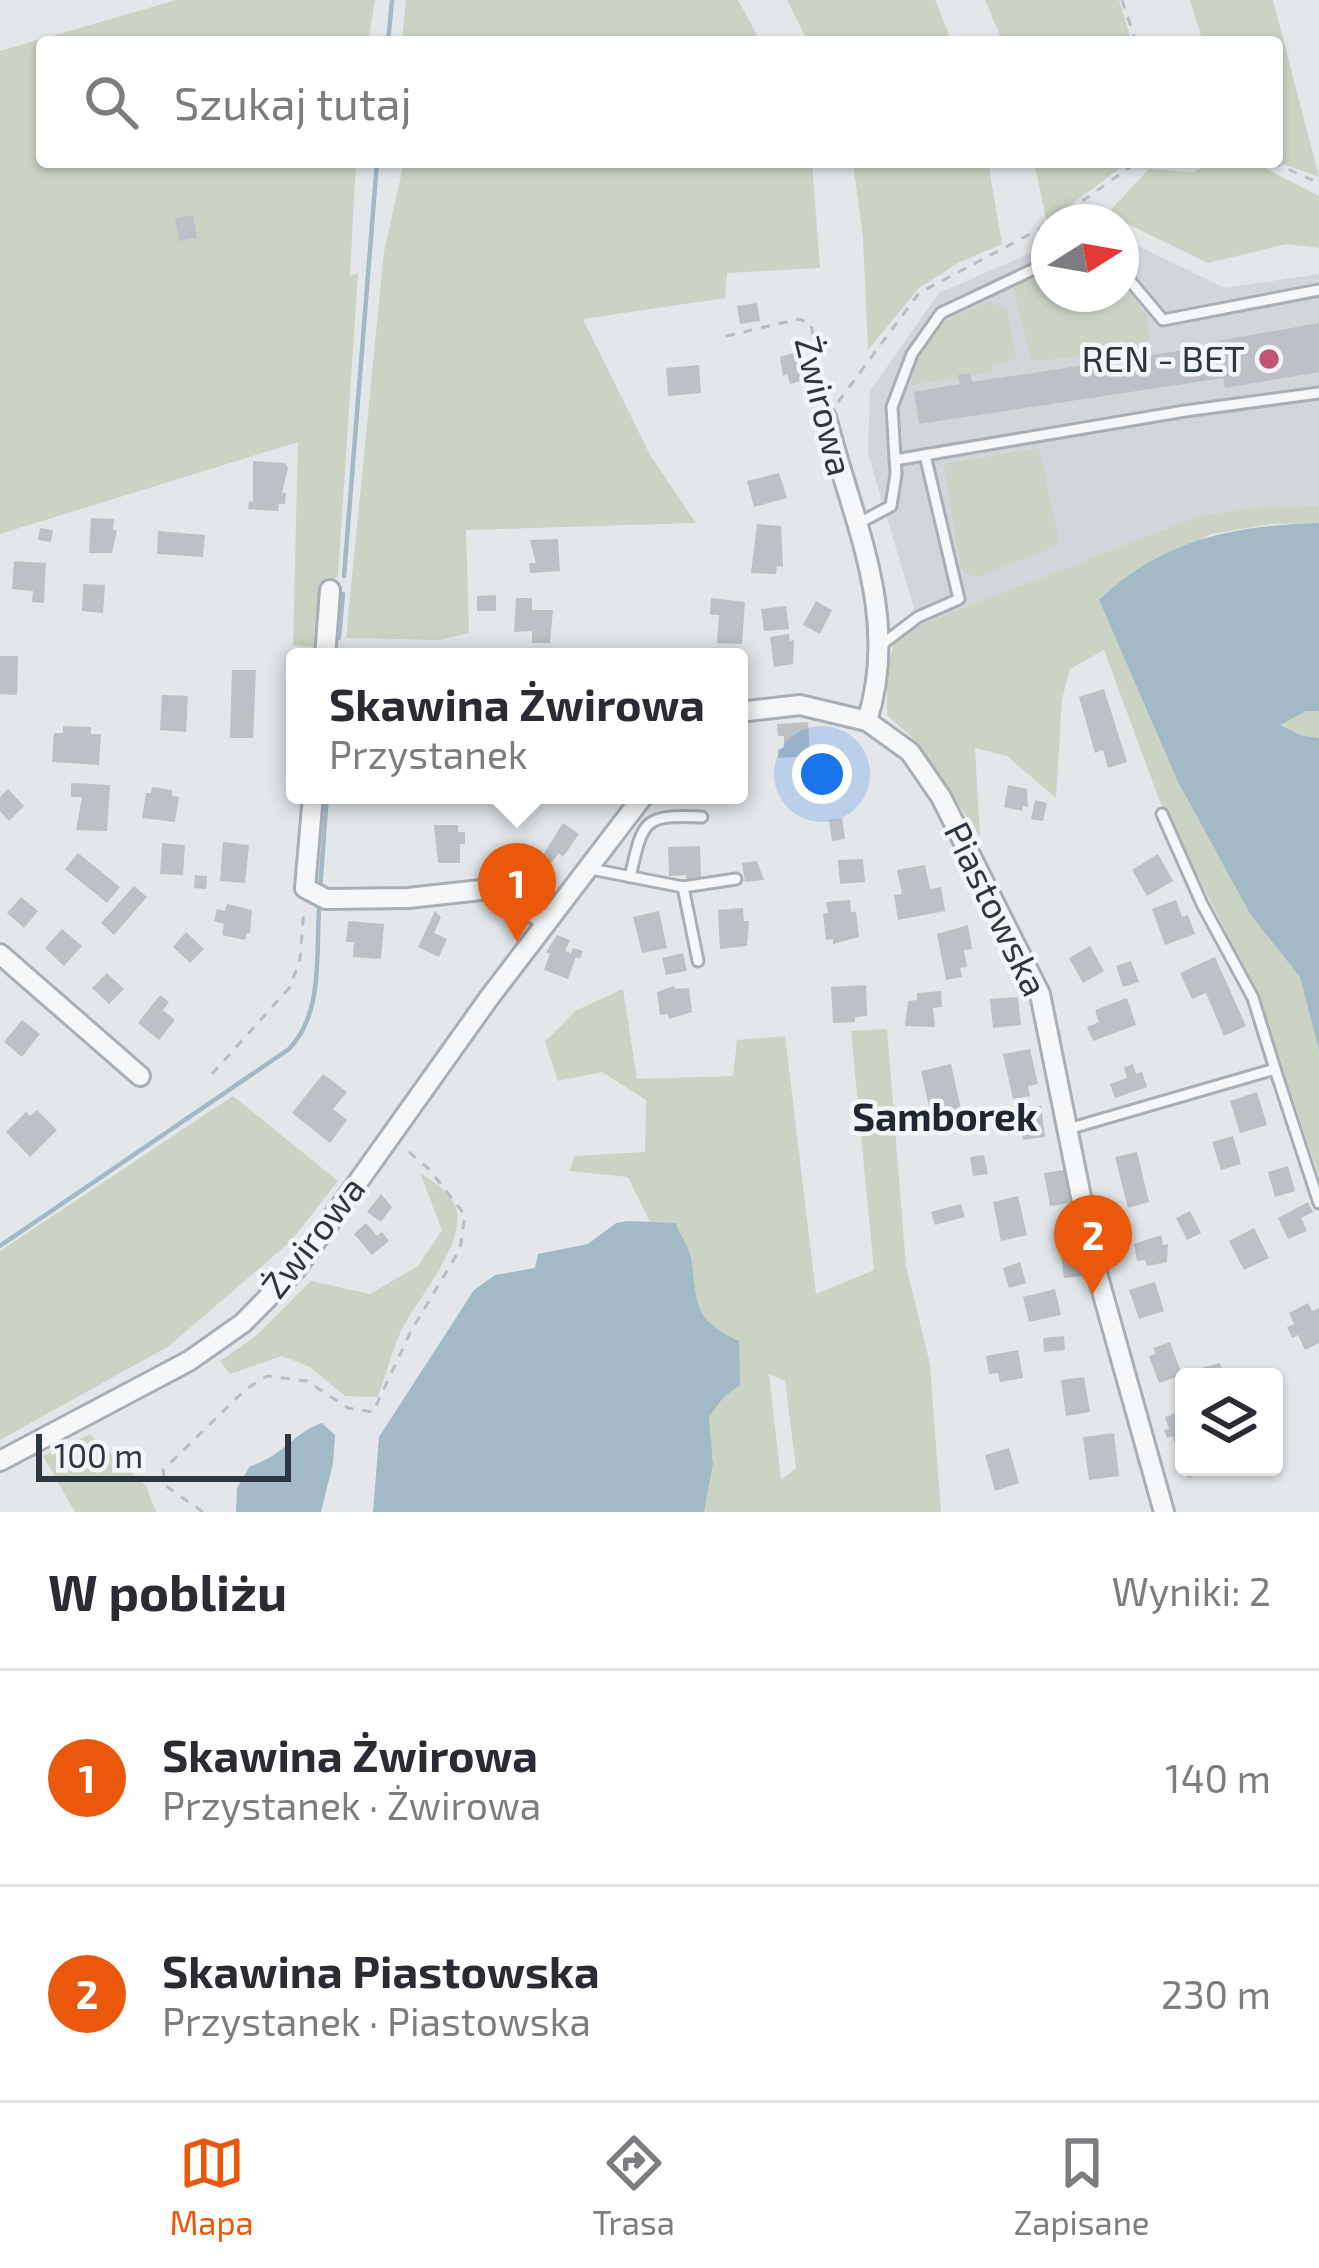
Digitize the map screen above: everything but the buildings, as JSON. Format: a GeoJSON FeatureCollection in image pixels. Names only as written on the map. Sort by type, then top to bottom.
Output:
{"type":"FeatureCollection","features":[{"type":"Feature","properties":{"kind":"street","name":"Żwirowa"},"geometry":{"type":"LineString","coordinates":[[826,417],[879,603],[881,645],[867,721]]}},
{"type":"Feature","properties":{"kind":"street"},"geometry":{"type":"LineString","coordinates":[[326,648],[330,590]]}},
{"type":"Feature","properties":{"kind":"street"},"geometry":{"type":"LineString","coordinates":[[748,711],[800,704],[867,721]]}},
{"type":"Feature","properties":{"kind":"street","name":"Piastowska"},"geometry":{"type":"LineString","coordinates":[[867,721],[898,740],[926,773],[1028,962],[1048,1025],[1098,1279],[1164,1512]]}},
{"type":"Feature","properties":{"kind":"street"},"geometry":{"type":"LineString","coordinates":[[312,804],[305,888],[326,899],[506,892],[546,922]]}},
{"type":"Feature","properties":{"kind":"street","name":"Żwirowa"},"geometry":{"type":"LineString","coordinates":[[0,1461],[189,1361],[242,1323],[296,1269],[637,804]]}},
{"type":"Feature","properties":{"kind":"street"},"geometry":{"type":"LineString","coordinates":[[0,954],[140,1076]]}},
{"type":"Feature","properties":{"kind":"lane"},"geometry":{"type":"LineString","coordinates":[[855,525],[891,506],[892,407],[912,354],[940,314],[1031,271]]}},
{"type":"Feature","properties":{"kind":"lane"},"geometry":{"type":"LineString","coordinates":[[1139,292],[1162,320],[1319,290]]}},
{"type":"Feature","properties":{"kind":"lane"},"geometry":{"type":"LineString","coordinates":[[895,460],[1319,393]]}},
{"type":"Feature","properties":{"kind":"lane"},"geometry":{"type":"LineString","coordinates":[[881,645],[918,617],[959,599],[926,455]]}},
{"type":"Feature","properties":{"kind":"lane"},"geometry":{"type":"LineString","coordinates":[[1162,814],[1202,904],[1253,998],[1319,1203]]}},
{"type":"Feature","properties":{"kind":"lane"},"geometry":{"type":"LineString","coordinates":[[629,877],[646,822],[663,816],[702,817]]}},
{"type":"Feature","properties":{"kind":"lane"},"geometry":{"type":"LineString","coordinates":[[586,868],[683,887],[736,879]]}},
{"type":"Feature","properties":{"kind":"lane"},"geometry":{"type":"LineString","coordinates":[[683,887],[698,961]]}},
{"type":"Feature","properties":{"kind":"lane"},"geometry":{"type":"LineString","coordinates":[[1068,1129],[1275,1069]]}},
{"type":"Feature","properties":{"kind":"path"},"geometry":{"type":"LineString","coordinates":[[1122,0],[1134,36]]}},
{"type":"Feature","properties":{"kind":"path"},"geometry":{"type":"LineString","coordinates":[[1283,167],[1319,183]]}},
{"type":"Feature","properties":{"kind":"path"},"geometry":{"type":"LineString","coordinates":[[1078,204],[1129,168]]}},
{"type":"Feature","properties":{"kind":"path","name":"Żwirowa"},"geometry":{"type":"LineString","coordinates":[[726,336],[799,319],[811,325],[826,417]]}},
{"type":"Feature","properties":{"kind":"path"},"geometry":{"type":"LineString","coordinates":[[212,1075],[290,987],[300,959],[305,888]]}},
{"type":"Feature","properties":{"kind":"path"},"geometry":{"type":"LineString","coordinates":[[203,1512],[166,1486],[163,1470],[246,1389],[267,1376],[307,1381],[348,1408],[373,1412],[411,1331],[460,1249],[465,1215],[429,1169],[391,1136]]}},
{"type":"Feature","properties":{"kind":"shaded area"},"geometry":{"type":"Polygon","coordinates":[[[176,0],[375,0],[369,36],[52,36],[176,0]]]}},
{"type":"Feature","properties":{"kind":"shaded area"},"geometry":{"type":"Polygon","coordinates":[[[406,0],[738,0],[758,36],[403,36],[406,0]]]}},
{"type":"Feature","properties":{"kind":"shaded area"},"geometry":{"type":"Polygon","coordinates":[[[787,0],[935,0],[950,36],[805,36],[787,0]]]}},
{"type":"Feature","properties":{"kind":"shaded area"},"geometry":{"type":"Polygon","coordinates":[[[985,0],[1119,0],[1130,36],[1000,36],[985,0]]]}},
{"type":"Feature","properties":{"kind":"shaded area"},"geometry":{"type":"Polygon","coordinates":[[[1190,0],[1273,0],[1282,36],[1201,36],[1190,0]]]}},
{"type":"Feature","properties":{"kind":"shaded area"},"geometry":{"type":"Polygon","coordinates":[[[1283,38],[1319,177],[1283,164],[1283,38]]]}},
{"type":"Feature","properties":{"kind":"shaded area"},"geometry":{"type":"Polygon","coordinates":[[[36,41],[36,168],[356,168],[350,276],[358,273],[338,576],[328,584],[318,647],[293,645],[298,442],[0,534],[0,51],[36,41]]]}},
{"type":"Feature","properties":{"kind":"shaded area"},"geometry":{"type":"Polygon","coordinates":[[[403,168],[812,168],[820,268],[727,273],[725,298],[583,319],[650,455],[696,523],[466,530],[469,633],[439,640],[346,638],[384,252],[403,168]]]}},
{"type":"Feature","properties":{"kind":"shaded area"},"geometry":{"type":"Polygon","coordinates":[[[854,168],[989,168],[1002,244],[958,263],[919,288],[868,350],[863,238],[854,168]]]}},
{"type":"Feature","properties":{"kind":"shaded area"},"geometry":{"type":"Polygon","coordinates":[[[1035,168],[1120,168],[1072,204],[1043,204],[1035,168]]]}},
{"type":"Feature","properties":{"kind":"shaded area"},"geometry":{"type":"Polygon","coordinates":[[[1265,168],[1319,196],[1319,248],[1286,244],[1208,263],[1139,230],[1139,204],[1116,204],[1149,169],[1265,168]]]}},
{"type":"Feature","properties":{"kind":"shaded area"},"geometry":{"type":"Polygon","coordinates":[[[1139,247],[1225,288],[1319,274],[1319,506],[1201,515],[919,625],[868,454],[870,391],[939,293],[1031,253],[1031,312],[1139,312],[1139,247]]]}},
{"type":"Feature","properties":{"kind":"shaded area"},"geometry":{"type":"Polygon","coordinates":[[[1031,280],[1031,312],[1139,312],[1139,305],[1146,314],[1150,340],[1132,344],[1131,352],[1032,361],[1013,286],[1031,280]]]}},
{"type":"Feature","properties":{"kind":"shaded area"},"geometry":{"type":"Polygon","coordinates":[[[988,302],[1007,308],[1016,360],[992,365],[991,373],[911,385],[921,351],[936,330],[988,302]]]}},
{"type":"Feature","properties":{"kind":"shaded area"},"geometry":{"type":"Polygon","coordinates":[[[1039,448],[1060,545],[975,578],[961,569],[944,464],[1039,448]]]}},
{"type":"Feature","properties":{"kind":"shaded area"},"geometry":{"type":"Polygon","coordinates":[[[1319,506],[1319,523],[1272,524],[1211,534],[1099,600],[1178,782],[1250,914],[1300,977],[1319,1051],[1319,1176],[1258,996],[1159,799],[1104,650],[1070,669],[1062,699],[1056,798],[1007,756],[975,748],[980,837],[917,742],[887,715],[887,674],[894,643],[919,625],[1201,515],[1319,506]]]}},
{"type":"Feature","properties":{"kind":"shaded area"},"geometry":{"type":"Polygon","coordinates":[[[1306,711],[1319,711],[1319,738],[1279,725],[1306,711]]]}},
{"type":"Feature","properties":{"kind":"shaded area"},"geometry":{"type":"Polygon","coordinates":[[[623,989],[637,1079],[733,1076],[737,1040],[785,1036],[816,1294],[874,1270],[851,1031],[887,1029],[906,1266],[930,1364],[941,1512],[704,1512],[713,1464],[709,1417],[740,1384],[716,1330],[701,1317],[690,1250],[676,1223],[650,1222],[628,1177],[569,1171],[575,1156],[645,1152],[646,1100],[602,1072],[558,1081],[545,1042],[575,1011],[623,989]],[[769,1374],[781,1480],[796,1468],[785,1381],[769,1374]]]}},
{"type":"Feature","properties":{"kind":"shaded area"},"geometry":{"type":"Polygon","coordinates":[[[233,1096],[338,1181],[291,1241],[169,1346],[0,1440],[0,1251],[233,1096]]]}},
{"type":"Feature","properties":{"kind":"shaded area"},"geometry":{"type":"Polygon","coordinates":[[[420,1173],[440,1186],[455,1205],[455,1234],[441,1267],[404,1325],[378,1397],[345,1396],[310,1367],[282,1356],[230,1374],[220,1361],[256,1336],[311,1281],[370,1294],[418,1266],[442,1230],[420,1173]]]}},
{"type":"Feature","properties":{"kind":"shaded area"},"geometry":{"type":"Polygon","coordinates":[[[90,1434],[146,1486],[156,1512],[75,1512],[43,1456],[90,1434]]]}},
{"type":"Feature","properties":{"kind":"water"},"geometry":{"type":"Polygon","coordinates":[[[1319,523],[1319,711],[1306,711],[1280,725],[1319,738],[1319,1051],[1300,977],[1250,914],[1178,782],[1099,600],[1148,563],[1201,540],[1258,527],[1319,523]]]}},
{"type":"Feature","properties":{"kind":"water"},"geometry":{"type":"Polygon","coordinates":[[[616,1223],[676,1223],[690,1253],[700,1308],[712,1325],[739,1341],[740,1385],[709,1417],[713,1464],[704,1512],[373,1512],[379,1437],[474,1290],[495,1275],[535,1268],[538,1254],[588,1244],[616,1223]]]}},
{"type":"Feature","properties":{"kind":"water"},"geometry":{"type":"Polygon","coordinates":[[[322,1423],[335,1435],[321,1512],[236,1512],[237,1488],[250,1466],[322,1423]]]}},
{"type":"Feature","properties":{"kind":"waterway"},"geometry":{"type":"LineString","coordinates":[[389,36],[392,0]]}},
{"type":"Feature","properties":{"kind":"waterway"},"geometry":{"type":"LineString","coordinates":[[344,576],[377,168]]}},
{"type":"Feature","properties":{"kind":"waterway"},"geometry":{"type":"LineString","coordinates":[[339,638],[343,594]]}},
{"type":"Feature","properties":{"kind":"waterway"},"geometry":{"type":"LineString","coordinates":[[320,889],[326,804]]}},
{"type":"Feature","properties":{"kind":"waterway"},"geometry":{"type":"LineString","coordinates":[[0,1246],[289,1049],[313,1002],[319,910]]}},
{"type":"Feature","properties":{"kind":"place","name":"REN - BET"},"geometry":{"type":"Point","coordinates":[1269,359]}},
{"type":"Feature","properties":{"kind":"place","name":"Skawina Żwirowa"},"geometry":{"type":"Point","coordinates":[517,942]}},
{"type":"Feature","properties":{"kind":"place","name":"Skawina Piastowska"},"geometry":{"type":"Point","coordinates":[1093,1294]}},
{"type":"Feature","properties":{"kind":"district","name":"Samborek"},"geometry":{"type":"Point","coordinates":[945,1117]}}]}
